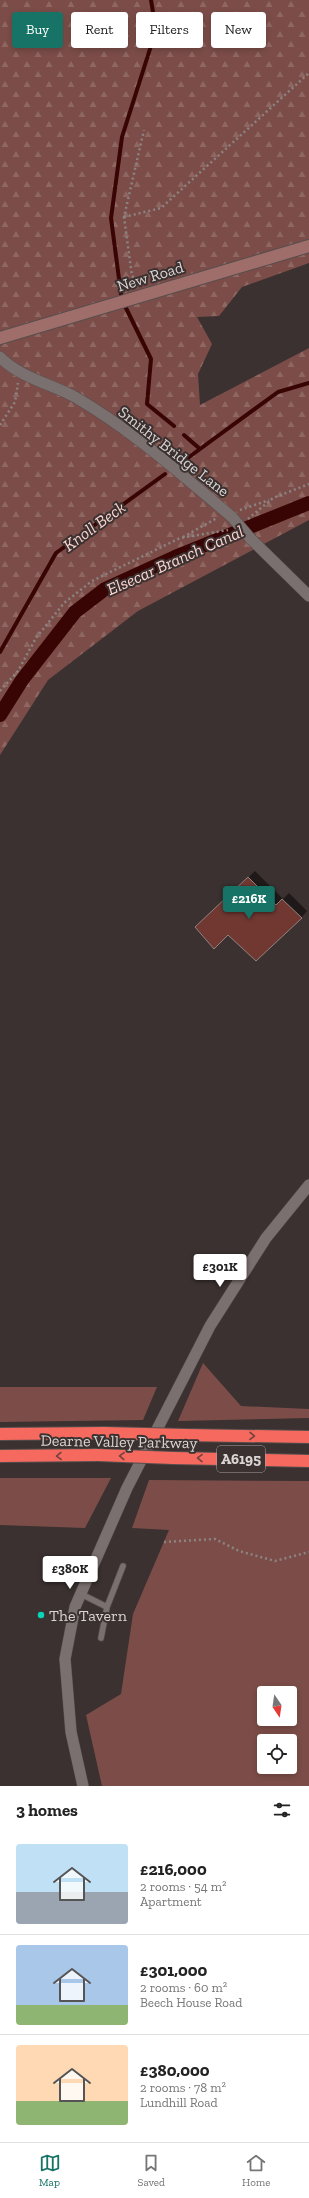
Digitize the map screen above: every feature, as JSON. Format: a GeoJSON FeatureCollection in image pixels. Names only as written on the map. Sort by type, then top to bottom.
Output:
{"type":"FeatureCollection","features":[{"type":"Feature","properties":{"kind":"highway","name":"Dearne Valley Parkway"},"geometry":{"type":"LineString","coordinates":[[0,1434],[104,1433],[309,1438]]}},
{"type":"Feature","properties":{"kind":"highway","name":"Dearne Valley Parkway"},"geometry":{"type":"LineString","coordinates":[[0,1456],[98,1455],[309,1461]]}},
{"type":"Feature","properties":{"kind":"main road","name":"New Road"},"geometry":{"type":"LineString","coordinates":[[0,338],[309,246]]}},
{"type":"Feature","properties":{"kind":"street","name":"Smithy Bridge Lane"},"geometry":{"type":"LineString","coordinates":[[0,357],[19,370],[75,397],[151,449],[232,517],[250,538],[309,596]]}},
{"type":"Feature","properties":{"kind":"street"},"geometry":{"type":"LineString","coordinates":[[83,1786],[71,1732],[65,1659],[75,1607],[127,1488],[210,1326],[266,1238],[309,1185]]}},
{"type":"Feature","properties":{"kind":"lane"},"geometry":{"type":"LineString","coordinates":[[101,1638],[107,1607],[123,1566]]}},
{"type":"Feature","properties":{"kind":"lane"},"geometry":{"type":"LineString","coordinates":[[81,1594],[107,1607]]}},
{"type":"Feature","properties":{"kind":"path"},"geometry":{"type":"LineString","coordinates":[[124,218],[161,208],[309,73]]}},
{"type":"Feature","properties":{"kind":"path"},"geometry":{"type":"LineString","coordinates":[[144,130],[124,218],[132,276],[151,293]]}},
{"type":"Feature","properties":{"kind":"path"},"geometry":{"type":"LineString","coordinates":[[0,422],[15,402],[19,370]]}},
{"type":"Feature","properties":{"kind":"path"},"geometry":{"type":"LineString","coordinates":[[246,521],[273,498],[309,484]]}},
{"type":"Feature","properties":{"kind":"path"},"geometry":{"type":"LineString","coordinates":[[0,691],[18,672],[36,638],[64,603],[92,580],[180,538],[229,529]]}},
{"type":"Feature","properties":{"kind":"path"},"geometry":{"type":"LineString","coordinates":[[164,1542],[215,1539],[239,1551],[275,1561],[309,1552]]}},
{"type":"Feature","properties":{"kind":"green space"},"geometry":{"type":"Polygon","coordinates":[[[0,0],[309,0],[309,263],[242,287],[219,316],[197,317],[212,344],[198,374],[200,405],[309,348],[309,520],[138,611],[48,680],[0,755],[0,0]]]}},
{"type":"Feature","properties":{"kind":"green space"},"geometry":{"type":"Polygon","coordinates":[[[203,1363],[241,1406],[309,1409],[309,1418],[178,1421],[203,1363]]]}},
{"type":"Feature","properties":{"kind":"green space"},"geometry":{"type":"Polygon","coordinates":[[[0,1387],[157,1387],[143,1420],[0,1422],[0,1387]]]}},
{"type":"Feature","properties":{"kind":"green space"},"geometry":{"type":"Polygon","coordinates":[[[0,1478],[111,1478],[85,1528],[0,1525],[0,1478]]]}},
{"type":"Feature","properties":{"kind":"green space"},"geometry":{"type":"Polygon","coordinates":[[[149,1480],[309,1481],[309,1786],[102,1786],[86,1715],[121,1694],[133,1614],[169,1530],[132,1528],[149,1480]]]}},
{"type":"Feature","properties":{"kind":"building"},"geometry":{"type":"Polygon","coordinates":[[[248,877],[276,905],[282,899],[302,918],[256,961],[228,935],[214,949],[195,927],[248,877]]]}},
{"type":"Feature","properties":{"kind":"waterway"},"geometry":{"type":"LineString","coordinates":[[151,0],[156,30],[122,137],[111,218],[121,294],[124,304],[151,359],[147,404],[174,426]]}},
{"type":"Feature","properties":{"kind":"waterway","name":"Knoll Beck"},"geometry":{"type":"LineString","coordinates":[[185,460],[278,392],[309,383]]}},
{"type":"Feature","properties":{"kind":"waterway"},"geometry":{"type":"LineString","coordinates":[[184,435],[200,449]]}},
{"type":"Feature","properties":{"kind":"waterway","name":"Knoll Beck"},"geometry":{"type":"LineString","coordinates":[[0,652],[56,553],[165,474]]}},
{"type":"Feature","properties":{"kind":"waterway","name":"Elsecar Branch Canal"},"geometry":{"type":"LineString","coordinates":[[0,715],[22,680],[75,612],[105,589],[175,557],[309,503]]}},
{"type":"Feature","properties":{"kind":"place","name":"The Tavern"},"geometry":{"type":"Point","coordinates":[41,1615]}}]}
